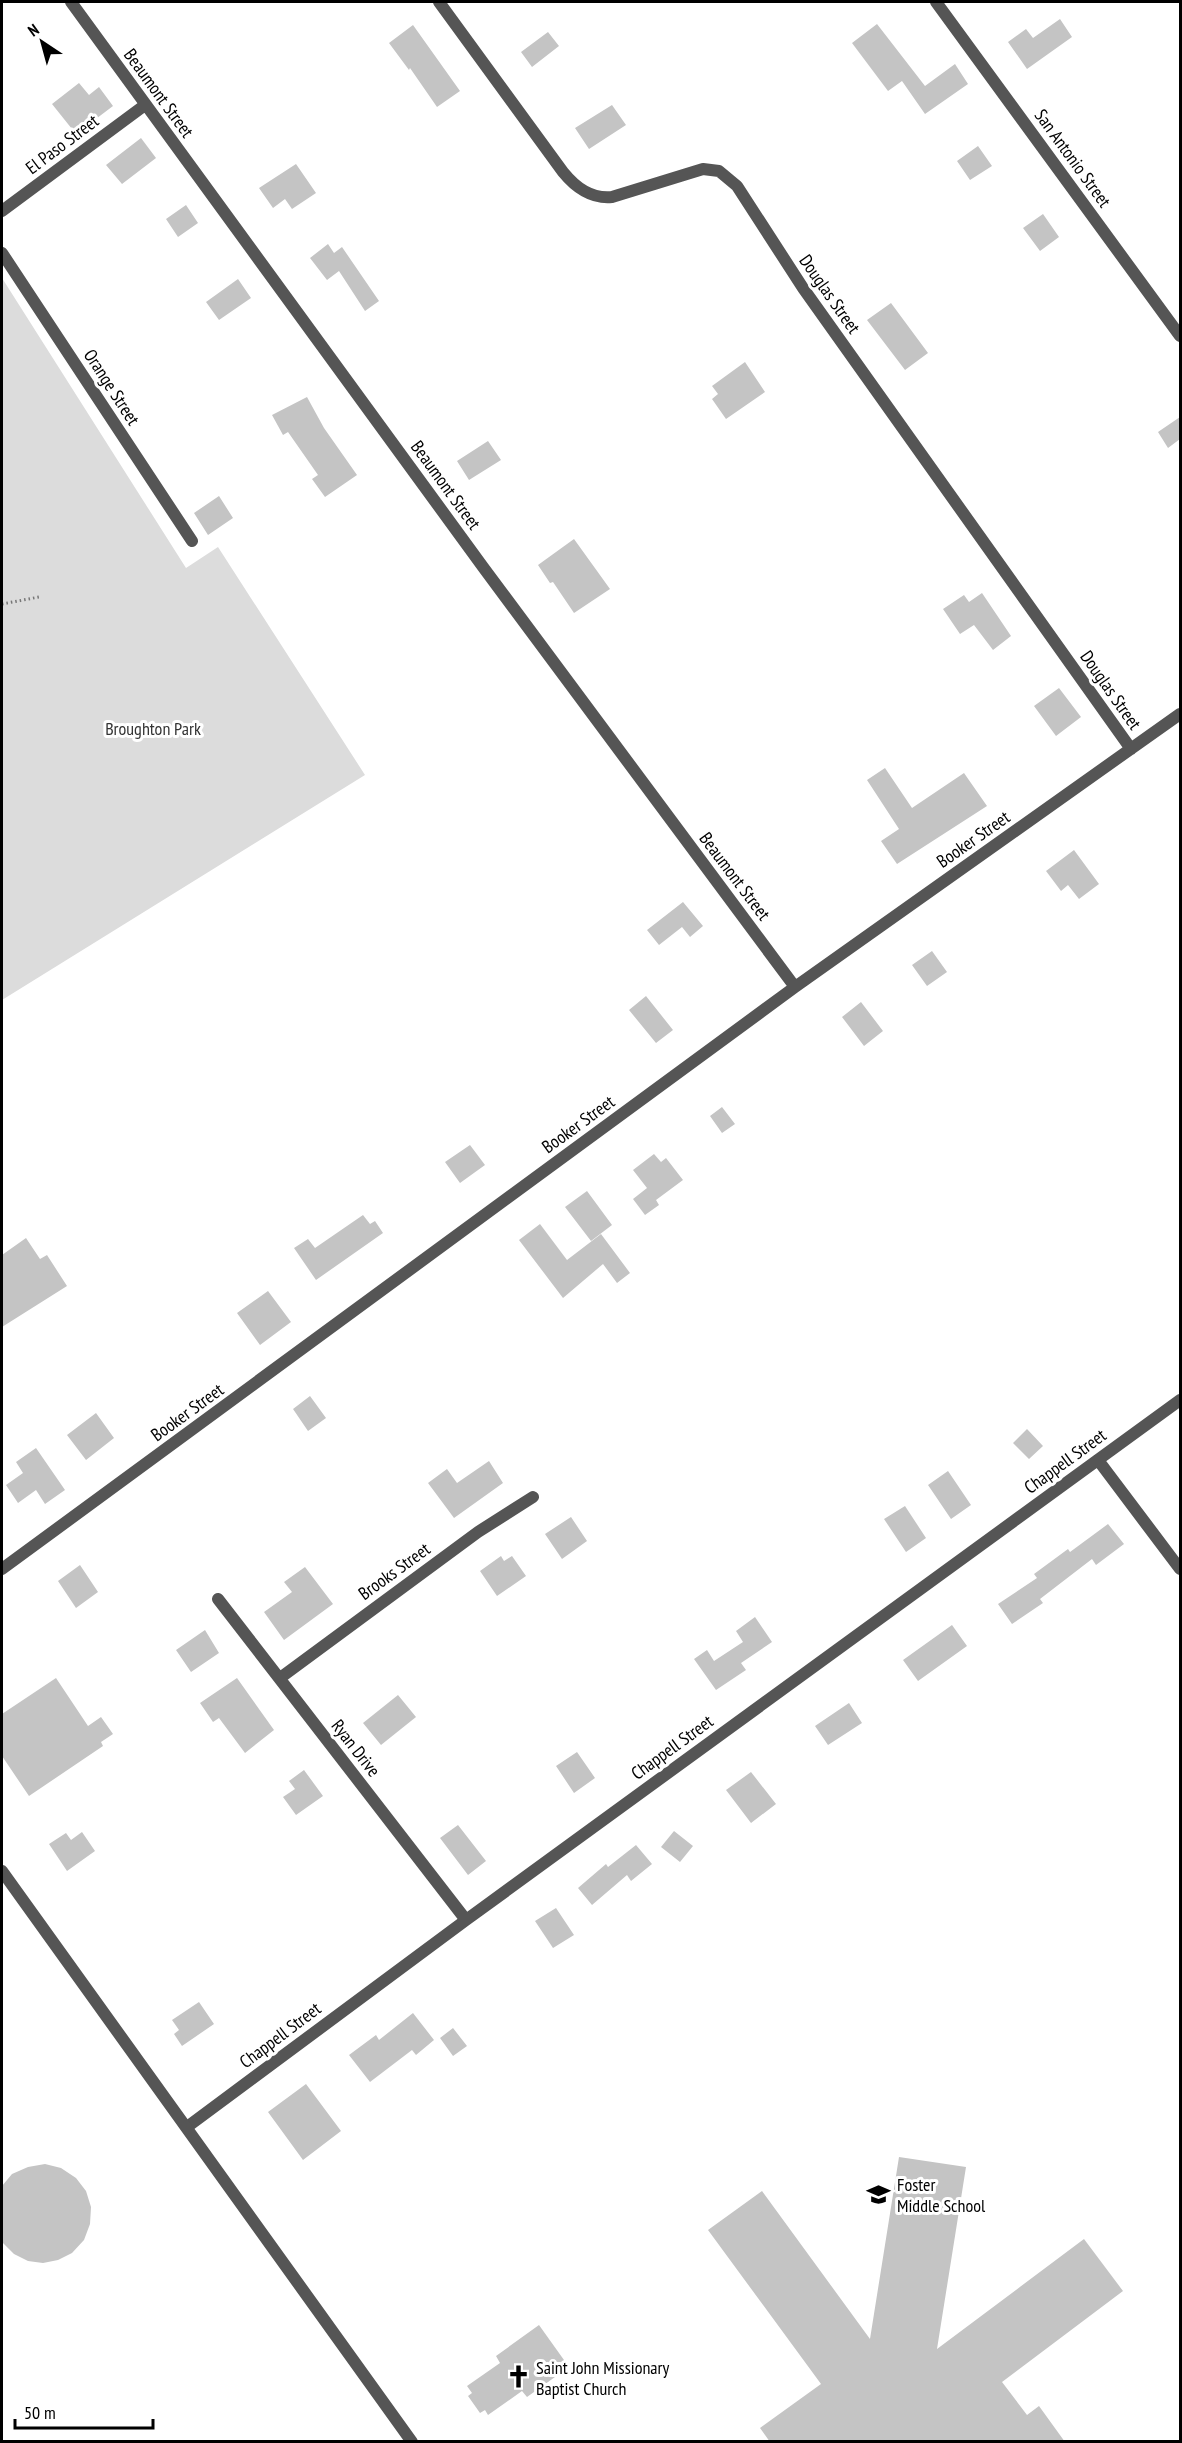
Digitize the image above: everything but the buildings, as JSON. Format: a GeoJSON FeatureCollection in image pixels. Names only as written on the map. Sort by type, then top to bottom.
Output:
{"type":"FeatureCollection","features":[{"type":"Feature","properties":{"kind":"street","name":"Beaumont Street"},"geometry":{"type":"LineString","coordinates":[[71,2],[795,987]]}},
{"type":"Feature","properties":{"kind":"street","name":"Douglas Street"},"geometry":{"type":"LineString","coordinates":[[438,2],[563,172],[582,190],[596,196],[612,197],[703,169],[719,171],[737,186],[803,288],[1131,749]]}},
{"type":"Feature","properties":{"kind":"street","name":"San Antonio Street"},"geometry":{"type":"LineString","coordinates":[[936,2],[1180,336]]}},
{"type":"Feature","properties":{"kind":"street","name":"El Paso Street"},"geometry":{"type":"LineString","coordinates":[[2,211],[145,105]]}},
{"type":"Feature","properties":{"kind":"street","name":"Orange Street"},"geometry":{"type":"LineString","coordinates":[[2,253],[192,541]]}},
{"type":"Feature","properties":{"kind":"street","name":"Booker Street"},"geometry":{"type":"LineString","coordinates":[[2,1569],[795,987],[1180,714]]}},
{"type":"Feature","properties":{"kind":"street","name":"Chappell Street"},"geometry":{"type":"LineString","coordinates":[[187,2127],[466,1920],[1180,1400]]}},
{"type":"Feature","properties":{"kind":"street"},"geometry":{"type":"LineString","coordinates":[[1098,1460],[1180,1569]]}},
{"type":"Feature","properties":{"kind":"street","name":"Brooks Street"},"geometry":{"type":"LineString","coordinates":[[280,1678],[478,1532],[533,1497]]}},
{"type":"Feature","properties":{"kind":"street","name":"Ryan Drive"},"geometry":{"type":"LineString","coordinates":[[218,1599],[466,1920]]}},
{"type":"Feature","properties":{"kind":"street"},"geometry":{"type":"LineString","coordinates":[[2,1870],[412,2442]]}},
{"type":"Feature","properties":{"kind":"path"},"geometry":{"type":"LineString","coordinates":[[2,604],[39,597]]}},
{"type":"Feature","properties":{"kind":"green space","name":"Broughton Park"},"geometry":{"type":"Polygon","coordinates":[[[2,278],[186,568],[218,547],[365,775],[2,1000],[2,278]]]}},
{"type":"Feature","properties":{"kind":"place","name":"Foster Middle School"},"geometry":{"type":"Point","coordinates":[879,2194]}},
{"type":"Feature","properties":{"kind":"place","name":"Saint John Missionary Baptist Church"},"geometry":{"type":"Point","coordinates":[518,2377]}}]}
